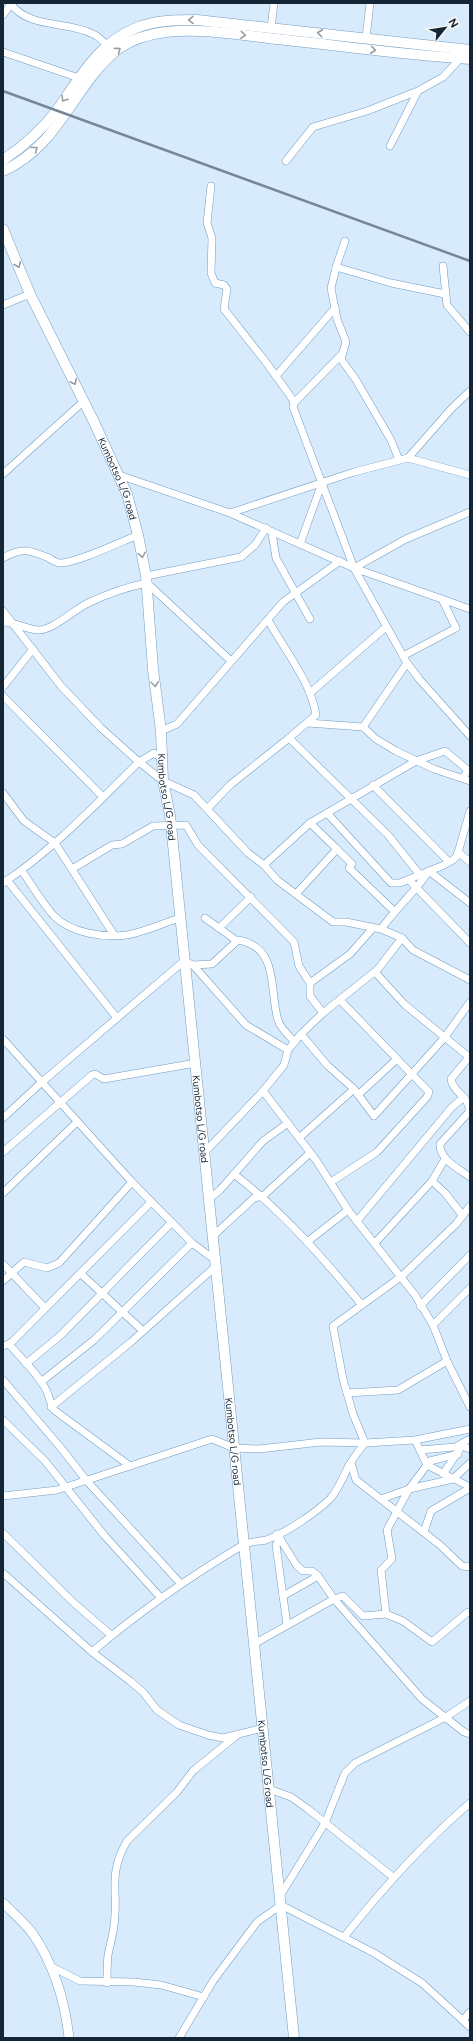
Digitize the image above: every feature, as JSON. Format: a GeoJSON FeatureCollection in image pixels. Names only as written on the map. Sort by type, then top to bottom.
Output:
{"type":"FeatureCollection","features":[{"type":"Feature","properties":{"kind":"main road"},"geometry":{"type":"LineString","coordinates":[[3,160],[38,133],[57,110],[78,78],[108,45],[135,28],[162,21],[197,20],[470,50]]}},
{"type":"Feature","properties":{"kind":"main road"},"geometry":{"type":"LineString","coordinates":[[3,171],[23,159],[46,140],[88,82],[107,59],[136,38],[189,30],[423,57],[465,59]]}},
{"type":"Feature","properties":{"kind":"main road","name":"Kumbotso L/G road"},"geometry":{"type":"LineString","coordinates":[[3,229],[30,294],[84,401],[127,494],[138,535],[146,580],[153,669],[161,731],[163,782],[171,824],[180,918],[188,963],[209,1199],[294,2038]]}},
{"type":"Feature","properties":{"kind":"street"},"geometry":{"type":"LineString","coordinates":[[271,28],[274,3]]}},
{"type":"Feature","properties":{"kind":"street"},"geometry":{"type":"LineString","coordinates":[[366,38],[370,3]]}},
{"type":"Feature","properties":{"kind":"street"},"geometry":{"type":"LineString","coordinates":[[3,15],[10,4],[21,14],[32,20],[93,34],[108,45]]}},
{"type":"Feature","properties":{"kind":"street"},"geometry":{"type":"LineString","coordinates":[[3,52],[88,82]]}},
{"type":"Feature","properties":{"kind":"street"},"geometry":{"type":"LineString","coordinates":[[286,161],[313,127],[367,111],[418,91],[443,77],[465,59]]}},
{"type":"Feature","properties":{"kind":"street"},"geometry":{"type":"LineString","coordinates":[[390,146],[418,91]]}},
{"type":"Feature","properties":{"kind":"street"},"geometry":{"type":"LineString","coordinates":[[211,186],[207,218],[212,238],[212,279],[215,283],[224,285],[227,289],[224,309],[276,376],[294,403],[293,407],[306,445],[354,568],[405,660],[420,680],[470,735]]}},
{"type":"Feature","properties":{"kind":"street"},"geometry":{"type":"LineString","coordinates":[[345,241],[336,267],[331,288],[337,319],[346,342],[341,359],[360,387],[391,440],[399,460]]}},
{"type":"Feature","properties":{"kind":"street"},"geometry":{"type":"LineString","coordinates":[[443,266],[447,305],[470,332]]}},
{"type":"Feature","properties":{"kind":"street"},"geometry":{"type":"LineString","coordinates":[[336,267],[390,284],[445,294]]}},
{"type":"Feature","properties":{"kind":"street"},"geometry":{"type":"LineString","coordinates":[[3,305],[30,294]]}},
{"type":"Feature","properties":{"kind":"street"},"geometry":{"type":"LineString","coordinates":[[276,376],[335,308]]}},
{"type":"Feature","properties":{"kind":"street"},"geometry":{"type":"LineString","coordinates":[[294,403],[342,354]]}},
{"type":"Feature","properties":{"kind":"street"},"geometry":{"type":"LineString","coordinates":[[408,458],[452,408],[470,391]]}},
{"type":"Feature","properties":{"kind":"street"},"geometry":{"type":"LineString","coordinates":[[3,474],[84,401]]}},
{"type":"Feature","properties":{"kind":"street"},"geometry":{"type":"LineString","coordinates":[[230,513],[322,483],[408,458],[470,476]]}},
{"type":"Feature","properties":{"kind":"street"},"geometry":{"type":"LineString","coordinates":[[119,475],[230,513],[354,568],[470,608]]}},
{"type":"Feature","properties":{"kind":"street"},"geometry":{"type":"LineString","coordinates":[[300,544],[322,483]]}},
{"type":"Feature","properties":{"kind":"street"},"geometry":{"type":"LineString","coordinates":[[354,568],[406,539],[470,512]]}},
{"type":"Feature","properties":{"kind":"street"},"geometry":{"type":"LineString","coordinates":[[3,622],[13,622],[34,629],[46,629],[87,603],[127,587],[146,580],[241,557],[269,530]]}},
{"type":"Feature","properties":{"kind":"street"},"geometry":{"type":"LineString","coordinates":[[269,530],[276,558],[310,619]]}},
{"type":"Feature","properties":{"kind":"street"},"geometry":{"type":"LineString","coordinates":[[3,558],[13,552],[23,550],[32,551],[59,563],[72,561],[138,535]]}},
{"type":"Feature","properties":{"kind":"street"},"geometry":{"type":"LineString","coordinates":[[161,731],[178,724],[282,602],[340,561]]}},
{"type":"Feature","properties":{"kind":"street"},"geometry":{"type":"LineString","coordinates":[[146,580],[231,661]]}},
{"type":"Feature","properties":{"kind":"street"},"geometry":{"type":"LineString","coordinates":[[363,727],[405,660],[456,628],[442,598]]}},
{"type":"Feature","properties":{"kind":"street"},"geometry":{"type":"LineString","coordinates":[[3,611],[61,686],[95,722],[163,782],[194,795],[208,808],[248,853],[264,865],[277,880],[333,922],[346,922],[381,929],[402,938],[413,950],[470,980]]}},
{"type":"Feature","properties":{"kind":"street"},"geometry":{"type":"LineString","coordinates":[[208,808],[236,780],[316,715],[310,693],[268,620]]}},
{"type":"Feature","properties":{"kind":"street"},"geometry":{"type":"LineString","coordinates":[[310,693],[386,627]]}},
{"type":"Feature","properties":{"kind":"street"},"geometry":{"type":"LineString","coordinates":[[3,687],[33,649]]}},
{"type":"Feature","properties":{"kind":"street"},"geometry":{"type":"LineString","coordinates":[[3,696],[103,797]]}},
{"type":"Feature","properties":{"kind":"street"},"geometry":{"type":"LineString","coordinates":[[264,865],[310,823],[416,761],[445,751],[469,769],[467,780],[434,769],[416,761],[376,739],[363,727],[308,723]]}},
{"type":"Feature","properties":{"kind":"street"},"geometry":{"type":"LineString","coordinates":[[289,738],[388,835],[420,875]]}},
{"type":"Feature","properties":{"kind":"street"},"geometry":{"type":"LineString","coordinates":[[117,1018],[5,882],[22,871],[55,843],[139,762],[154,753],[161,758]]}},
{"type":"Feature","properties":{"kind":"street"},"geometry":{"type":"LineString","coordinates":[[373,785],[449,862]]}},
{"type":"Feature","properties":{"kind":"street"},"geometry":{"type":"LineString","coordinates":[[3,792],[24,821],[55,843],[114,935]]}},
{"type":"Feature","properties":{"kind":"street"},"geometry":{"type":"LineString","coordinates":[[327,813],[391,883],[400,883],[449,862],[457,856],[470,811]]}},
{"type":"Feature","properties":{"kind":"street"},"geometry":{"type":"LineString","coordinates":[[310,823],[352,864],[349,868],[394,911]]}},
{"type":"Feature","properties":{"kind":"street"},"geometry":{"type":"LineString","coordinates":[[72,869],[112,845],[122,844],[153,826],[171,824],[186,825],[198,845],[294,942],[299,966],[310,983],[310,996],[322,1013]]}},
{"type":"Feature","properties":{"kind":"street"},"geometry":{"type":"LineString","coordinates":[[296,894],[336,849]]}},
{"type":"Feature","properties":{"kind":"street"},"geometry":{"type":"LineString","coordinates":[[458,852],[470,862]]}},
{"type":"Feature","properties":{"kind":"street"},"geometry":{"type":"LineString","coordinates":[[22,871],[53,915],[64,924],[76,930],[114,935],[127,935],[180,918]]}},
{"type":"Feature","properties":{"kind":"street"},"geometry":{"type":"LineString","coordinates":[[381,929],[394,911],[417,888],[429,871]]}},
{"type":"Feature","properties":{"kind":"street"},"geometry":{"type":"LineString","coordinates":[[429,871],[470,903]]}},
{"type":"Feature","properties":{"kind":"street"},"geometry":{"type":"LineString","coordinates":[[409,880],[470,943]]}},
{"type":"Feature","properties":{"kind":"street"},"geometry":{"type":"LineString","coordinates":[[219,928],[251,897]]}},
{"type":"Feature","properties":{"kind":"street"},"geometry":{"type":"LineString","coordinates":[[205,918],[237,941],[248,942],[258,949],[268,962],[272,976],[278,1022],[295,1042]]}},
{"type":"Feature","properties":{"kind":"street"},"geometry":{"type":"LineString","coordinates":[[310,983],[350,954],[373,928]]}},
{"type":"Feature","properties":{"kind":"street"},"geometry":{"type":"LineString","coordinates":[[205,1152],[263,1091],[284,1065],[288,1050],[301,1034],[322,1013],[375,972],[389,957],[402,938]]}},
{"type":"Feature","properties":{"kind":"street"},"geometry":{"type":"LineString","coordinates":[[3,1118],[42,1082],[117,1018],[188,963],[212,964],[237,941]]}},
{"type":"Feature","properties":{"kind":"street"},"geometry":{"type":"LineString","coordinates":[[188,963],[246,1024],[288,1050]]}},
{"type":"Feature","properties":{"kind":"street"},"geometry":{"type":"LineString","coordinates":[[375,972],[404,1004],[469,1056],[451,1079],[453,1085],[464,1097],[469,1106],[469,1112],[440,1144],[440,1150],[445,1158],[470,1177]]}},
{"type":"Feature","properties":{"kind":"street"},"geometry":{"type":"LineString","coordinates":[[331,1182],[376,1152],[427,1097],[429,1092],[340,1000]]}},
{"type":"Feature","properties":{"kind":"street"},"geometry":{"type":"LineString","coordinates":[[301,1034],[327,1065],[356,1092],[371,1114],[376,1115],[445,1037],[470,1002]]}},
{"type":"Feature","properties":{"kind":"street"},"geometry":{"type":"LineString","coordinates":[[3,1039],[151,1202],[216,1263],[143,1331],[51,1406]]}},
{"type":"Feature","properties":{"kind":"street"},"geometry":{"type":"LineString","coordinates":[[299,1138],[397,1059]]}},
{"type":"Feature","properties":{"kind":"street"},"geometry":{"type":"LineString","coordinates":[[3,1152],[59,1102],[95,1074],[104,1079],[196,1063]]}},
{"type":"Feature","properties":{"kind":"street"},"geometry":{"type":"LineString","coordinates":[[263,1091],[310,1152],[348,1210],[402,1276],[433,1325],[447,1361],[470,1407]]}},
{"type":"Feature","properties":{"kind":"street"},"geometry":{"type":"LineString","coordinates":[[357,1221],[452,1107],[464,1097]]}},
{"type":"Feature","properties":{"kind":"street"},"geometry":{"type":"LineString","coordinates":[[3,1193],[77,1122]]}},
{"type":"Feature","properties":{"kind":"street"},"geometry":{"type":"LineString","coordinates":[[209,1199],[234,1174],[263,1141],[288,1123]]}},
{"type":"Feature","properties":{"kind":"street"},"geometry":{"type":"LineString","coordinates":[[213,1236],[254,1198],[263,1196],[310,1152]]}},
{"type":"Feature","properties":{"kind":"street"},"geometry":{"type":"LineString","coordinates":[[375,1243],[432,1181],[445,1158]]}},
{"type":"Feature","properties":{"kind":"street"},"geometry":{"type":"LineString","coordinates":[[234,1174],[263,1196],[307,1242],[362,1305]]}},
{"type":"Feature","properties":{"kind":"street"},"geometry":{"type":"LineString","coordinates":[[432,1181],[445,1193],[463,1216]]}},
{"type":"Feature","properties":{"kind":"street"},"geometry":{"type":"LineString","coordinates":[[3,1281],[26,1261],[47,1268],[59,1263],[132,1182]]}},
{"type":"Feature","properties":{"kind":"street"},"geometry":{"type":"LineString","coordinates":[[130,1466],[63,1419],[51,1406],[48,1392],[41,1382],[26,1364],[6,1345],[151,1202]]}},
{"type":"Feature","properties":{"kind":"street"},"geometry":{"type":"LineString","coordinates":[[365,1443],[347,1393],[333,1326],[402,1276],[463,1216],[470,1206]]}},
{"type":"Feature","properties":{"kind":"street"},"geometry":{"type":"LineString","coordinates":[[307,1242],[348,1210]]}},
{"type":"Feature","properties":{"kind":"street"},"geometry":{"type":"LineString","coordinates":[[26,1364],[62,1334],[172,1222]]}},
{"type":"Feature","properties":{"kind":"street"},"geometry":{"type":"LineString","coordinates":[[41,1382],[94,1340],[124,1312],[192,1242]]}},
{"type":"Feature","properties":{"kind":"street"},"geometry":{"type":"LineString","coordinates":[[420,1306],[470,1255]]}},
{"type":"Feature","properties":{"kind":"street"},"geometry":{"type":"LineString","coordinates":[[3,1264],[45,1308]]}},
{"type":"Feature","properties":{"kind":"street"},"geometry":{"type":"LineString","coordinates":[[80,1273],[143,1331]]}},
{"type":"Feature","properties":{"kind":"street"},"geometry":{"type":"LineString","coordinates":[[433,1325],[470,1288]]}},
{"type":"Feature","properties":{"kind":"street"},"geometry":{"type":"LineString","coordinates":[[347,1393],[398,1390],[447,1361]]}},
{"type":"Feature","properties":{"kind":"street"},"geometry":{"type":"LineString","coordinates":[[3,1380],[61,1448],[86,1480],[181,1584]]}},
{"type":"Feature","properties":{"kind":"street"},"geometry":{"type":"LineString","coordinates":[[3,1420],[45,1461],[104,1535],[161,1598]]}},
{"type":"Feature","properties":{"kind":"street"},"geometry":{"type":"LineString","coordinates":[[3,1496],[57,1490],[212,1439],[234,1448],[259,1449],[321,1442],[365,1443],[415,1440],[470,1429]]}},
{"type":"Feature","properties":{"kind":"street"},"geometry":{"type":"LineString","coordinates":[[415,1440],[426,1463],[470,1488]]}},
{"type":"Feature","properties":{"kind":"street"},"geometry":{"type":"LineString","coordinates":[[92,1652],[111,1635],[181,1584],[245,1544],[278,1536],[315,1512],[339,1487],[351,1463],[365,1443]]}},
{"type":"Feature","properties":{"kind":"street"},"geometry":{"type":"LineString","coordinates":[[420,1450],[455,1448],[465,1443]]}},
{"type":"Feature","properties":{"kind":"street"},"geometry":{"type":"LineString","coordinates":[[465,1443],[470,1449]]}},
{"type":"Feature","properties":{"kind":"street"},"geometry":{"type":"LineString","coordinates":[[443,1474],[465,1443]]}},
{"type":"Feature","properties":{"kind":"street"},"geometry":{"type":"LineString","coordinates":[[386,1614],[381,1570],[392,1559],[387,1530],[410,1488],[426,1463],[458,1454]]}},
{"type":"Feature","properties":{"kind":"street"},"geometry":{"type":"LineString","coordinates":[[381,1498],[410,1488],[453,1479],[470,1462]]}},
{"type":"Feature","properties":{"kind":"street"},"geometry":{"type":"LineString","coordinates":[[351,1463],[356,1480],[424,1532],[462,1566],[470,1567]]}},
{"type":"Feature","properties":{"kind":"street"},"geometry":{"type":"LineString","coordinates":[[424,1532],[431,1511],[470,1488]]}},
{"type":"Feature","properties":{"kind":"street"},"geometry":{"type":"LineString","coordinates":[[3,1533],[75,1604],[111,1635]]}},
{"type":"Feature","properties":{"kind":"street"},"geometry":{"type":"LineString","coordinates":[[278,1536],[297,1566],[303,1571],[312,1571],[318,1576],[334,1599],[422,1699],[464,1732],[470,1734]]}},
{"type":"Feature","properties":{"kind":"street"},"geometry":{"type":"LineString","coordinates":[[278,1536],[276,1545],[286,1625]]}},
{"type":"Feature","properties":{"kind":"street"},"geometry":{"type":"LineString","coordinates":[[3,1573],[92,1652],[134,1685],[157,1710],[179,1725],[208,1735],[223,1738],[263,1728]]}},
{"type":"Feature","properties":{"kind":"street"},"geometry":{"type":"LineString","coordinates":[[283,1596],[318,1576]]}},
{"type":"Feature","properties":{"kind":"street"},"geometry":{"type":"LineString","coordinates":[[254,1644],[334,1599],[343,1596],[363,1616],[386,1614],[403,1622],[432,1642],[468,1612],[470,1612]]}},
{"type":"Feature","properties":{"kind":"street"},"geometry":{"type":"LineString","coordinates":[[179,2038],[204,1997],[257,1922],[281,1900],[325,1823],[345,1773],[355,1763],[446,1717],[470,1701]]}},
{"type":"Feature","properties":{"kind":"street"},"geometry":{"type":"LineString","coordinates":[[107,1983],[108,1955],[114,1924],[114,1876],[122,1850],[127,1841],[177,1792],[194,1771],[237,1735]]}},
{"type":"Feature","properties":{"kind":"street"},"geometry":{"type":"LineString","coordinates":[[269,1789],[291,1797],[393,1877]]}},
{"type":"Feature","properties":{"kind":"street"},"geometry":{"type":"LineString","coordinates":[[344,1937],[393,1877],[470,1803]]}},
{"type":"Feature","properties":{"kind":"street"},"geometry":{"type":"LineString","coordinates":[[281,1900],[422,1982],[470,2027]]}},
{"type":"Feature","properties":{"kind":"street"},"geometry":{"type":"LineString","coordinates":[[3,1903],[32,1934],[50,1966],[64,2002],[69,2038]]}},
{"type":"Feature","properties":{"kind":"street"},"geometry":{"type":"LineString","coordinates":[[50,1966],[80,1981],[107,1983],[134,1982],[161,1985],[204,1997]]}},
{"type":"Feature","properties":{"kind":"street"},"geometry":{"type":"LineString","coordinates":[[463,2020],[470,2012]]}},
{"type":"Feature","properties":{"kind":"railway"},"geometry":{"type":"LineString","coordinates":[[3,91],[470,261]]}}]}
